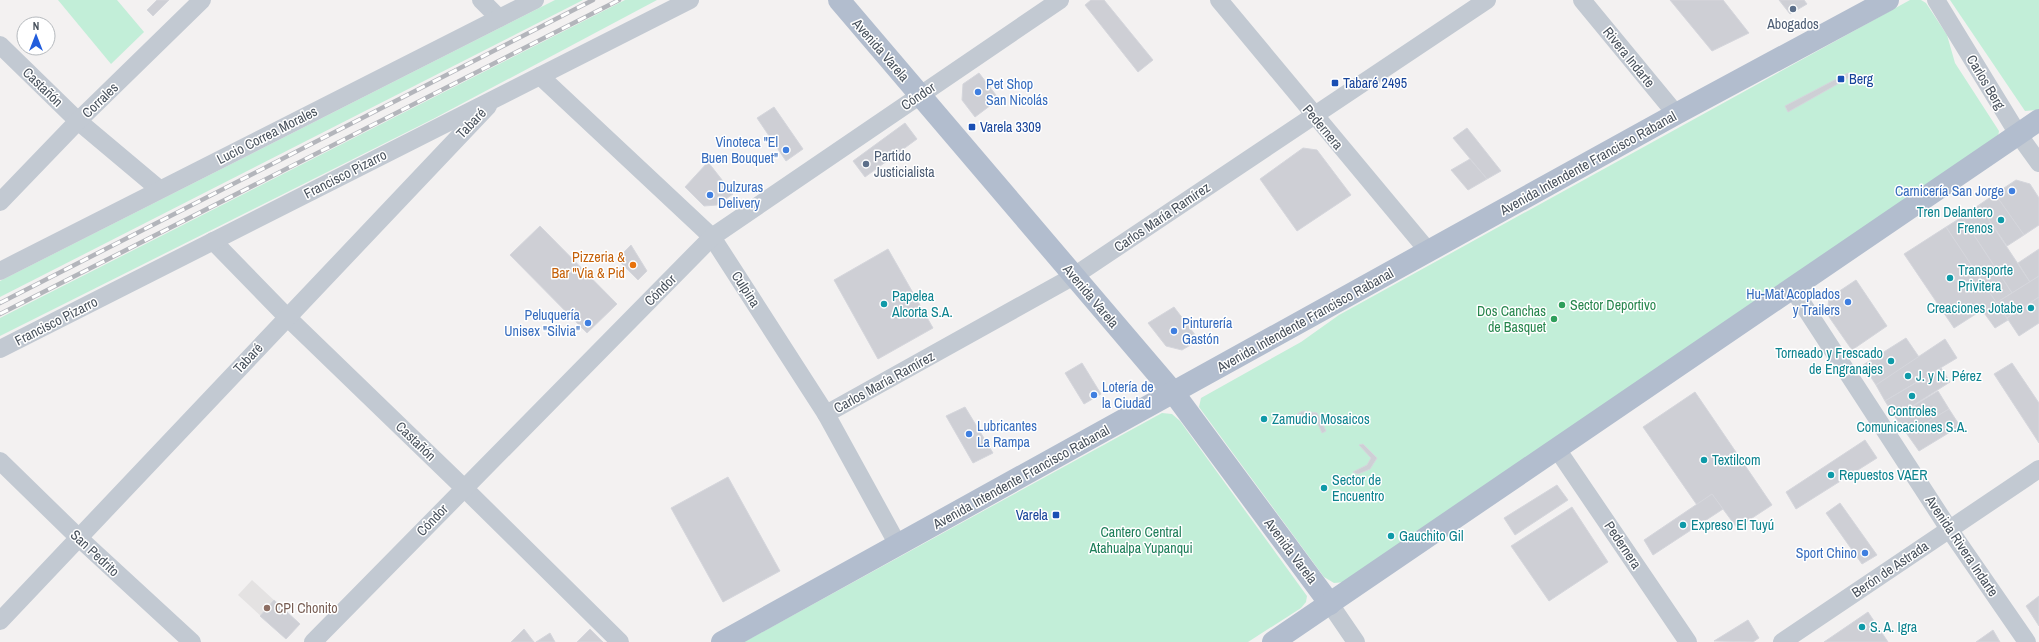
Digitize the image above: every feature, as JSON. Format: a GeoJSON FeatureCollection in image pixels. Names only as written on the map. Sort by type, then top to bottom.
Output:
{"type":"FeatureCollection","features":[{"type":"Feature","properties":{"kind":"main road","name":"Avenida Varela"},"geometry":{"type":"LineString","coordinates":[[839,0],[1173,392],[1330,604]]}},
{"type":"Feature","properties":{"kind":"main road","name":"Avenida Intendente Francisco Rabanal"},"geometry":{"type":"LineString","coordinates":[[722,642],[1676,114],[1888,0]]}},
{"type":"Feature","properties":{"kind":"main road"},"geometry":{"type":"LineString","coordinates":[[1273,642],[2039,120]]}},
{"type":"Feature","properties":{"kind":"street","name":"Corrales"},"geometry":{"type":"LineString","coordinates":[[0,202],[78,121],[202,0]]}},
{"type":"Feature","properties":{"kind":"street"},"geometry":{"type":"LineString","coordinates":[[481,0],[499,18]]}},
{"type":"Feature","properties":{"kind":"street","name":"Lucio Correa Morales"},"geometry":{"type":"LineString","coordinates":[[0,271],[535,0]]}},
{"type":"Feature","properties":{"kind":"street","name":"Francisco Pizarro"},"geometry":{"type":"LineString","coordinates":[[0,349],[497,96],[540,76],[690,0]]}},
{"type":"Feature","properties":{"kind":"street","name":"Cóndor"},"geometry":{"type":"LineString","coordinates":[[313,642],[712,237],[1060,0]]}},
{"type":"Feature","properties":{"kind":"street","name":"Pedernera"},"geometry":{"type":"LineString","coordinates":[[1219,0],[1429,252]]}},
{"type":"Feature","properties":{"kind":"street","name":"Carlos María Ramírez"},"geometry":{"type":"LineString","coordinates":[[826,414],[1074,276],[1487,0]]}},
{"type":"Feature","properties":{"kind":"street","name":"Rivera Indarte"},"geometry":{"type":"LineString","coordinates":[[1582,0],[1676,114]]}},
{"type":"Feature","properties":{"kind":"street","name":"Carlos Berg"},"geometry":{"type":"LineString","coordinates":[[1936,0],[2018,134],[2039,163]]}},
{"type":"Feature","properties":{"kind":"street","name":"Castañón"},"geometry":{"type":"LineString","coordinates":[[0,45],[78,121],[160,189]]}},
{"type":"Feature","properties":{"kind":"street","name":"Culpina"},"geometry":{"type":"LineString","coordinates":[[540,76],[712,237],[826,414],[898,545]]}},
{"type":"Feature","properties":{"kind":"street","name":"Tabaré"},"geometry":{"type":"LineString","coordinates":[[0,621],[497,96]]}},
{"type":"Feature","properties":{"kind":"street","name":"Castañón"},"geometry":{"type":"LineString","coordinates":[[213,241],[287,317],[464,488],[620,642]]}},
{"type":"Feature","properties":{"kind":"street","name":"Avenida Rivera Indarte"},"geometry":{"type":"LineString","coordinates":[[1793,289],[1949,529],[2027,642]]}},
{"type":"Feature","properties":{"kind":"street","name":"Pedernera"},"geometry":{"type":"LineString","coordinates":[[1557,449],[1688,642]]}},
{"type":"Feature","properties":{"kind":"street","name":"San Pedrito"},"geometry":{"type":"LineString","coordinates":[[0,461],[79,538],[192,642]]}},
{"type":"Feature","properties":{"kind":"street","name":"Berón de Astrada"},"geometry":{"type":"LineString","coordinates":[[1782,642],[2039,469]]}},
{"type":"Feature","properties":{"kind":"street"},"geometry":{"type":"LineString","coordinates":[[1330,604],[1356,642]]}},
{"type":"Feature","properties":{"kind":"shaded area","name":"CPI Chonito"},"geometry":{"type":"Polygon","coordinates":[[[252,580],[300,624],[286,639],[238,595],[252,580]]]}},
{"type":"Feature","properties":{"kind":"green space"},"geometry":{"type":"Polygon","coordinates":[[[58,0],[117,0],[144,32],[111,64],[58,0]]]}},
{"type":"Feature","properties":{"kind":"green space"},"geometry":{"type":"Polygon","coordinates":[[[555,0],[583,0],[0,297],[0,281],[555,0]]]}},
{"type":"Feature","properties":{"kind":"green space"},"geometry":{"type":"Polygon","coordinates":[[[625,0],[657,0],[433,119],[0,336],[0,318],[625,0]]]}},
{"type":"Feature","properties":{"kind":"green space"},"geometry":{"type":"Polygon","coordinates":[[[1910,0],[1921,0],[1926,3],[1947,35],[1955,63],[1999,131],[1998,137],[1346,582],[1334,583],[1324,577],[1199,407],[1201,398],[1301,342],[1339,315],[1910,0]]]}},
{"type":"Feature","properties":{"kind":"green space"},"geometry":{"type":"Polygon","coordinates":[[[1950,0],[2039,0],[2039,110],[2025,111],[1950,0]]]}},
{"type":"Feature","properties":{"kind":"green space","name":"Cantero Central Atahualpa Yupanqui"},"geometry":{"type":"Polygon","coordinates":[[[1162,413],[1172,414],[1180,421],[1307,596],[1306,602],[1301,608],[1248,642],[744,642],[1162,413]]]}},
{"type":"Feature","properties":{"kind":"building"},"geometry":{"type":"Polygon","coordinates":[[[157,0],[169,0],[153,16],[147,10],[157,0]]]}},
{"type":"Feature","properties":{"kind":"building"},"geometry":{"type":"Polygon","coordinates":[[[1091,0],[1104,0],[1153,60],[1138,72],[1085,5],[1091,0]]]}},
{"type":"Feature","properties":{"kind":"building"},"geometry":{"type":"Polygon","coordinates":[[[1670,0],[1723,0],[1749,33],[1712,51],[1670,0]]]}},
{"type":"Feature","properties":{"kind":"building","name":"Abogados"},"geometry":{"type":"Polygon","coordinates":[[[1779,0],[1804,0],[1807,4],[1790,14],[1779,0]]]}},
{"type":"Feature","properties":{"kind":"building","name":"Pet Shop San Nicolás"},"geometry":{"type":"Polygon","coordinates":[[[979,73],[999,99],[975,117],[962,100],[963,84],[979,73]]]}},
{"type":"Feature","properties":{"kind":"building"},"geometry":{"type":"Polygon","coordinates":[[[1848,73],[1850,77],[1788,112],[1785,106],[1848,73]]]}},
{"type":"Feature","properties":{"kind":"building"},"geometry":{"type":"Polygon","coordinates":[[[774,107],[803,149],[786,161],[757,118],[774,107]]]}},
{"type":"Feature","properties":{"kind":"building"},"geometry":{"type":"Polygon","coordinates":[[[905,123],[917,139],[865,177],[853,161],[905,123]]]}},
{"type":"Feature","properties":{"kind":"building"},"geometry":{"type":"Polygon","coordinates":[[[1467,128],[1501,171],[1487,179],[1453,138],[1467,128]]]}},
{"type":"Feature","properties":{"kind":"building"},"geometry":{"type":"Polygon","coordinates":[[[1303,148],[1317,150],[1351,195],[1297,231],[1260,179],[1303,148]]]}},
{"type":"Feature","properties":{"kind":"building"},"geometry":{"type":"Polygon","coordinates":[[[1470,159],[1487,179],[1468,190],[1451,170],[1470,159]]]}},
{"type":"Feature","properties":{"kind":"building"},"geometry":{"type":"Polygon","coordinates":[[[708,162],[733,194],[717,205],[704,206],[685,187],[708,162]]]}},
{"type":"Feature","properties":{"kind":"building"},"geometry":{"type":"Polygon","coordinates":[[[2016,180],[2030,184],[2039,198],[2039,225],[2024,235],[1995,194],[2016,180]]]}},
{"type":"Feature","properties":{"kind":"building","name":"Tren Delantero Frenos"},"geometry":{"type":"Polygon","coordinates":[[[1995,194],[2024,235],[2007,246],[1979,205],[1995,194]]]}},
{"type":"Feature","properties":{"kind":"building"},"geometry":{"type":"Polygon","coordinates":[[[1979,205],[2030,282],[2012,293],[1962,217],[1979,205]]]}},
{"type":"Feature","properties":{"kind":"building"},"geometry":{"type":"Polygon","coordinates":[[[1962,217],[2012,293],[1996,303],[1946,227],[1962,217]]]}},
{"type":"Feature","properties":{"kind":"building"},"geometry":{"type":"Polygon","coordinates":[[[540,226],[617,304],[587,333],[510,255],[540,226]]]}},
{"type":"Feature","properties":{"kind":"building","name":"Transporte Privitera"},"geometry":{"type":"Polygon","coordinates":[[[1946,227],[2008,320],[1995,328],[1982,310],[1954,328],[1904,254],[1946,227]]]}},
{"type":"Feature","properties":{"kind":"building","name":"Pizzeria & Bar \"Via & Pid"},"geometry":{"type":"Polygon","coordinates":[[[631,245],[647,271],[638,280],[617,259],[631,245]]]}},
{"type":"Feature","properties":{"kind":"building","name":"Papelea Alcorta S.A."},"geometry":{"type":"Polygon","coordinates":[[[888,249],[933,328],[878,359],[834,280],[888,249]]]}},
{"type":"Feature","properties":{"kind":"building"},"geometry":{"type":"Polygon","coordinates":[[[2039,249],[2039,276],[2030,282],[2018,263],[2039,249]]]}},
{"type":"Feature","properties":{"kind":"building"},"geometry":{"type":"Polygon","coordinates":[[[2039,276],[2039,297],[2007,318],[1996,303],[2039,276]]]}},
{"type":"Feature","properties":{"kind":"building"},"geometry":{"type":"Polygon","coordinates":[[[1856,280],[1887,326],[1852,350],[1827,314],[1829,298],[1856,280]]]}},
{"type":"Feature","properties":{"kind":"building","name":"Creaciones Jotabe"},"geometry":{"type":"Polygon","coordinates":[[[2039,297],[2039,323],[2019,336],[2007,318],[2039,297]]]}},
{"type":"Feature","properties":{"kind":"building","name":"Pinturería Gastón"},"geometry":{"type":"Polygon","coordinates":[[[1174,307],[1199,340],[1182,350],[1166,346],[1148,323],[1174,307]]]}},
{"type":"Feature","properties":{"kind":"building","name":"Torneado y Frescado de Engranajes"},"geometry":{"type":"Polygon","coordinates":[[[1906,338],[1919,357],[1876,385],[1863,365],[1906,338]]]}},
{"type":"Feature","properties":{"kind":"building","name":"J. y N. Pérez"},"geometry":{"type":"Polygon","coordinates":[[[1945,339],[1957,358],[1885,401],[1876,385],[1945,339]]]}},
{"type":"Feature","properties":{"kind":"building"},"geometry":{"type":"Polygon","coordinates":[[[1082,363],[1101,394],[1084,404],[1065,373],[1082,363]]]}},
{"type":"Feature","properties":{"kind":"building"},"geometry":{"type":"Polygon","coordinates":[[[2012,363],[2039,403],[2039,443],[1994,374],[2012,363]]]}},
{"type":"Feature","properties":{"kind":"building","name":"Controles Comunicaciones S.A."},"geometry":{"type":"Polygon","coordinates":[[[1941,368],[1950,382],[1895,417],[1885,401],[1941,368]]]}},
{"type":"Feature","properties":{"kind":"building"},"geometry":{"type":"Polygon","coordinates":[[[1938,391],[1949,409],[1907,434],[1895,417],[1938,391]]]}},
{"type":"Feature","properties":{"kind":"building","name":"Textilcom"},"geometry":{"type":"Polygon","coordinates":[[[1695,392],[1772,505],[1737,528],[1712,494],[1697,505],[1643,427],[1695,392]]]}},
{"type":"Feature","properties":{"kind":"building","name":"Lubricantes La Rampa"},"geometry":{"type":"Polygon","coordinates":[[[965,407],[993,453],[973,463],[946,416],[965,407]]]}},
{"type":"Feature","properties":{"kind":"building"},"geometry":{"type":"Polygon","coordinates":[[[1949,409],[1960,426],[1919,451],[1907,434],[1949,409]]]}},
{"type":"Feature","properties":{"kind":"building"},"geometry":{"type":"Polygon","coordinates":[[[1303,411],[1317,413],[1326,431],[1322,433],[1315,417],[1297,414],[1303,411]]]}},
{"type":"Feature","properties":{"kind":"building","name":"Repuestos VAER"},"geometry":{"type":"Polygon","coordinates":[[[1865,440],[1877,458],[1796,509],[1786,492],[1865,440]]]}},
{"type":"Feature","properties":{"kind":"building"},"geometry":{"type":"Polygon","coordinates":[[[1363,444],[1377,458],[1370,469],[1358,474],[1353,472],[1367,465],[1371,458],[1359,445],[1363,444]]]}},
{"type":"Feature","properties":{"kind":"building"},"geometry":{"type":"Polygon","coordinates":[[[728,477],[780,571],[723,602],[671,508],[728,477]]]}},
{"type":"Feature","properties":{"kind":"building"},"geometry":{"type":"Polygon","coordinates":[[[1557,485],[1568,500],[1515,535],[1504,518],[1557,485]]]}},
{"type":"Feature","properties":{"kind":"building","name":"Expreso El Tuyú"},"geometry":{"type":"Polygon","coordinates":[[[1712,494],[1723,509],[1653,555],[1644,540],[1712,494]]]}},
{"type":"Feature","properties":{"kind":"building"},"geometry":{"type":"Polygon","coordinates":[[[1840,503],[1877,555],[1862,564],[1826,513],[1840,503]]]}},
{"type":"Feature","properties":{"kind":"building"},"geometry":{"type":"Polygon","coordinates":[[[1572,507],[1608,562],[1549,601],[1511,546],[1572,507]]]}},
{"type":"Feature","properties":{"kind":"building"},"geometry":{"type":"Polygon","coordinates":[[[2039,596],[2039,626],[2026,606],[2039,596]]]}},
{"type":"Feature","properties":{"kind":"building"},"geometry":{"type":"Polygon","coordinates":[[[274,600],[300,624],[286,639],[260,616],[274,600]]]}},
{"type":"Feature","properties":{"kind":"building","name":"S. A. Igra"},"geometry":{"type":"Polygon","coordinates":[[[1868,612],[1888,642],[1824,642],[1868,612]]]}},
{"type":"Feature","properties":{"kind":"building"},"geometry":{"type":"Polygon","coordinates":[[[1748,620],[1759,638],[1753,642],[1714,641],[1748,620]]]}},
{"type":"Feature","properties":{"kind":"building"},"geometry":{"type":"Polygon","coordinates":[[[524,629],[534,642],[511,642],[524,629]]]}},
{"type":"Feature","properties":{"kind":"building"},"geometry":{"type":"Polygon","coordinates":[[[590,629],[603,642],[577,642],[590,629]]]}},
{"type":"Feature","properties":{"kind":"building"},"geometry":{"type":"Polygon","coordinates":[[[1993,630],[2000,642],[1976,642],[1993,630]]]}},
{"type":"Feature","properties":{"kind":"building"},"geometry":{"type":"Polygon","coordinates":[[[550,633],[555,642],[536,642],[550,633]]]}},
{"type":"Feature","properties":{"kind":"railway"},"geometry":{"type":"LineString","coordinates":[[0,303],[593,0]]}},
{"type":"Feature","properties":{"kind":"railway"},"geometry":{"type":"LineString","coordinates":[[0,314],[619,0]]}},
{"type":"Feature","properties":{"kind":"place","name":"Abogados"},"geometry":{"type":"Point","coordinates":[1793,9]}},
{"type":"Feature","properties":{"kind":"place","name":"Berg"},"geometry":{"type":"Point","coordinates":[1841,79]}},
{"type":"Feature","properties":{"kind":"place","name":"Tabaré 2495"},"geometry":{"type":"Point","coordinates":[1335,83]}},
{"type":"Feature","properties":{"kind":"place","name":"Pet Shop San Nicolás"},"geometry":{"type":"Point","coordinates":[978,92]}},
{"type":"Feature","properties":{"kind":"place","name":"Varela 3309"},"geometry":{"type":"Point","coordinates":[972,127]}},
{"type":"Feature","properties":{"kind":"place","name":"Vinoteca \"El Buen Bouquet\""},"geometry":{"type":"Point","coordinates":[786,150]}},
{"type":"Feature","properties":{"kind":"place","name":"Partido Justicialista"},"geometry":{"type":"Point","coordinates":[866,164]}},
{"type":"Feature","properties":{"kind":"place","name":"Carnicería San Jorge"},"geometry":{"type":"Point","coordinates":[2012,191]}},
{"type":"Feature","properties":{"kind":"place","name":"Dulzuras Delivery"},"geometry":{"type":"Point","coordinates":[710,195]}},
{"type":"Feature","properties":{"kind":"place","name":"Tren Delantero Frenos"},"geometry":{"type":"Point","coordinates":[2001,220]}},
{"type":"Feature","properties":{"kind":"place","name":"Pizzeria & Bar \"Via & Pid"},"geometry":{"type":"Point","coordinates":[633,265]}},
{"type":"Feature","properties":{"kind":"place","name":"Transporte Privitera"},"geometry":{"type":"Point","coordinates":[1950,278]}},
{"type":"Feature","properties":{"kind":"place","name":"Hu-Mat Acoplados y Trailers"},"geometry":{"type":"Point","coordinates":[1848,302]}},
{"type":"Feature","properties":{"kind":"place","name":"Papelea Alcorta S.A."},"geometry":{"type":"Point","coordinates":[884,304]}},
{"type":"Feature","properties":{"kind":"place","name":"Sector Deportivo"},"geometry":{"type":"Point","coordinates":[1562,305]}},
{"type":"Feature","properties":{"kind":"place","name":"Creaciones Jotabe"},"geometry":{"type":"Point","coordinates":[2031,308]}},
{"type":"Feature","properties":{"kind":"place","name":"Dos Canchas de Basquet"},"geometry":{"type":"Point","coordinates":[1554,319]}},
{"type":"Feature","properties":{"kind":"place","name":"Peluquería Unisex \"Silvia\""},"geometry":{"type":"Point","coordinates":[588,323]}},
{"type":"Feature","properties":{"kind":"place","name":"Pinturería Gastón"},"geometry":{"type":"Point","coordinates":[1174,331]}},
{"type":"Feature","properties":{"kind":"place","name":"Torneado y Frescado de Engranajes"},"geometry":{"type":"Point","coordinates":[1891,361]}},
{"type":"Feature","properties":{"kind":"place","name":"J. y N. Pérez"},"geometry":{"type":"Point","coordinates":[1908,376]}},
{"type":"Feature","properties":{"kind":"place","name":"Lotería de la Ciudad"},"geometry":{"type":"Point","coordinates":[1094,395]}},
{"type":"Feature","properties":{"kind":"place","name":"Controles Comunicaciones S.A."},"geometry":{"type":"Point","coordinates":[1912,396]}},
{"type":"Feature","properties":{"kind":"place","name":"Zamudio Mosaicos"},"geometry":{"type":"Point","coordinates":[1264,419]}},
{"type":"Feature","properties":{"kind":"place","name":"Lubricantes La Rampa"},"geometry":{"type":"Point","coordinates":[969,434]}},
{"type":"Feature","properties":{"kind":"place","name":"Textilcom"},"geometry":{"type":"Point","coordinates":[1704,460]}},
{"type":"Feature","properties":{"kind":"place","name":"Repuestos VAER"},"geometry":{"type":"Point","coordinates":[1831,475]}},
{"type":"Feature","properties":{"kind":"place","name":"Sector de Encuentro"},"geometry":{"type":"Point","coordinates":[1324,488]}},
{"type":"Feature","properties":{"kind":"place","name":"Varela"},"geometry":{"type":"Point","coordinates":[1056,515]}},
{"type":"Feature","properties":{"kind":"place","name":"Expreso El Tuyú"},"geometry":{"type":"Point","coordinates":[1683,525]}},
{"type":"Feature","properties":{"kind":"place","name":"Gauchito Gil"},"geometry":{"type":"Point","coordinates":[1391,536]}},
{"type":"Feature","properties":{"kind":"place","name":"Sport Chino"},"geometry":{"type":"Point","coordinates":[1865,553]}},
{"type":"Feature","properties":{"kind":"place","name":"CPI Chonito"},"geometry":{"type":"Point","coordinates":[267,608]}},
{"type":"Feature","properties":{"kind":"place","name":"S. A. Igra"},"geometry":{"type":"Point","coordinates":[1862,627]}}]}
